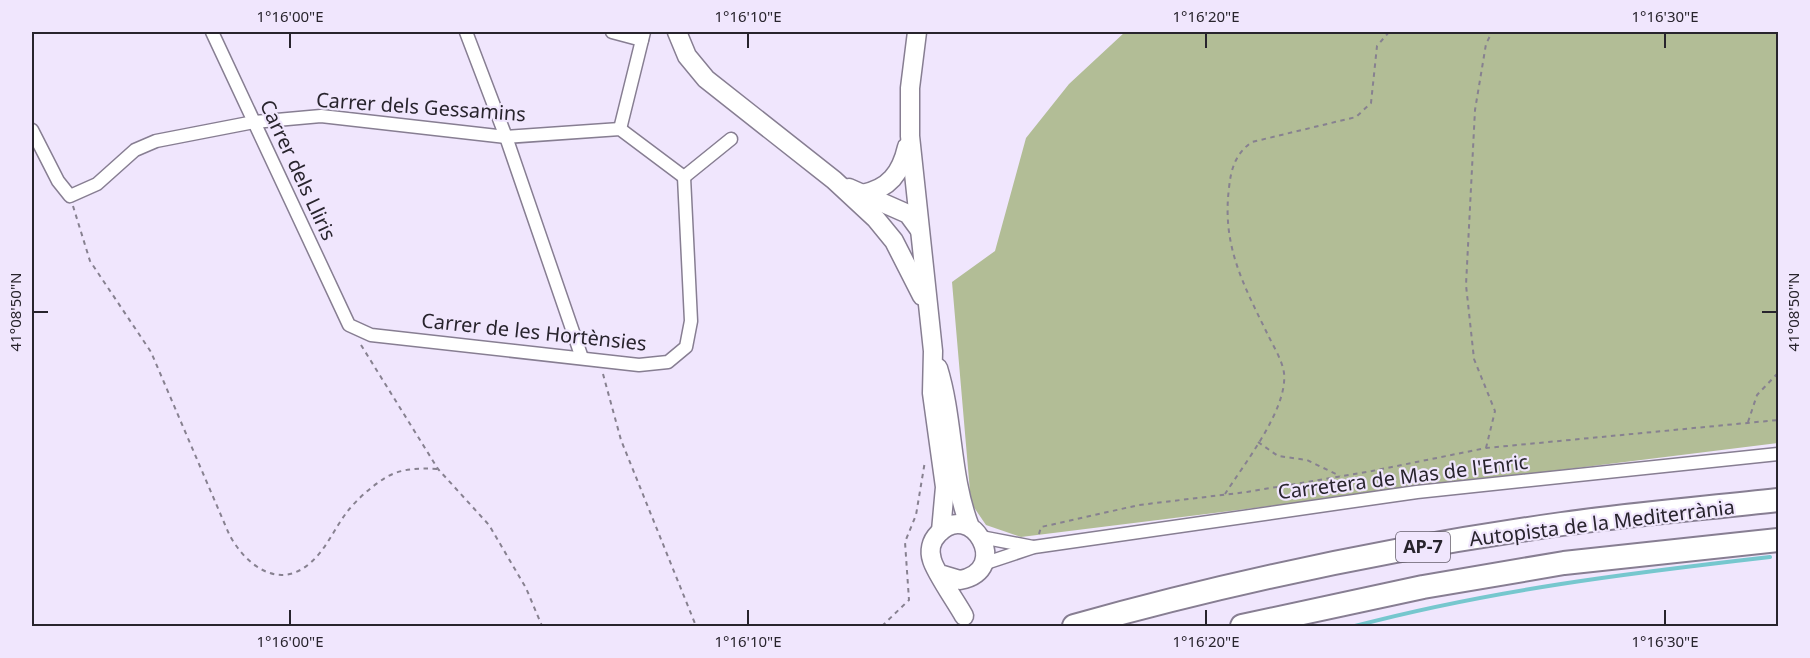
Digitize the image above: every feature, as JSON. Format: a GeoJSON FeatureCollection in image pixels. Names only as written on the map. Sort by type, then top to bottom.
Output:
{"type":"FeatureCollection","features":[{"type":"Feature","properties":{"kind":"highway","name":"Autopista de la Mediterrània"},"geometry":{"type":"LineString","coordinates":[[1074,627],[1276,576],[1435,545],[1563,524],[1779,500]]}},
{"type":"Feature","properties":{"kind":"highway","name":"Autopista de la Mediterrània"},"geometry":{"type":"LineString","coordinates":[[1242,627],[1423,587],[1564,563],[1779,540]]}},
{"type":"Feature","properties":{"kind":"main road"},"geometry":{"type":"LineString","coordinates":[[677,32],[687,56],[706,79],[834,180],[876,219],[894,241],[928,308]]}},
{"type":"Feature","properties":{"kind":"main road"},"geometry":{"type":"LineString","coordinates":[[917,32],[910,88],[910,136],[933,351],[932,393],[945,487],[941,531]]}},
{"type":"Feature","properties":{"kind":"main road"},"geometry":{"type":"LineString","coordinates":[[862,194],[874,192],[895,178],[904,162],[910,136]]}},
{"type":"Feature","properties":{"kind":"main road"},"geometry":{"type":"LineString","coordinates":[[834,180],[908,214],[920,230]]}},
{"type":"Feature","properties":{"kind":"main road"},"geometry":{"type":"LineString","coordinates":[[933,351],[944,387],[958,489],[986,555],[978,570],[964,621]]}},
{"type":"Feature","properties":{"kind":"main road"},"geometry":{"type":"LineString","coordinates":[[964,621],[931,557],[934,538],[941,531],[957,525],[976,532]]}},
{"type":"Feature","properties":{"kind":"main road"},"geometry":{"type":"LineString","coordinates":[[940,574],[960,580],[978,570]]}},
{"type":"Feature","properties":{"kind":"street","name":"Carrer dels Lliris"},"geometry":{"type":"LineString","coordinates":[[212,32],[348,325]]}},
{"type":"Feature","properties":{"kind":"street"},"geometry":{"type":"LineString","coordinates":[[466,32],[506,137],[582,358]]}},
{"type":"Feature","properties":{"kind":"street"},"geometry":{"type":"LineString","coordinates":[[612,32],[643,36],[620,129],[684,177],[731,139]]}},
{"type":"Feature","properties":{"kind":"street","name":"Carrer dels Gessamins"},"geometry":{"type":"LineString","coordinates":[[70,195],[80,194],[97,184],[135,150],[156,141],[254,122],[321,116],[506,137],[620,129]]}},
{"type":"Feature","properties":{"kind":"street"},"geometry":{"type":"LineString","coordinates":[[32,130],[58,181],[70,195]]}},
{"type":"Feature","properties":{"kind":"street","name":"Carrer de les Hortènsies"},"geometry":{"type":"LineString","coordinates":[[348,325],[371,334],[639,365],[668,362],[686,347],[691,321],[684,177]]}},
{"type":"Feature","properties":{"kind":"street","name":"Carretera de Mas de l'Enric"},"geometry":{"type":"LineString","coordinates":[[1034,547],[1417,492],[1779,454]]}},
{"type":"Feature","properties":{"kind":"street"},"geometry":{"type":"LineString","coordinates":[[976,532],[1034,547]]}},
{"type":"Feature","properties":{"kind":"street"},"geometry":{"type":"LineString","coordinates":[[978,570],[1034,547]]}},
{"type":"Feature","properties":{"kind":"path"},"geometry":{"type":"LineString","coordinates":[[1224,495],[1283,393],[1284,372],[1240,276],[1229,245],[1227,204],[1231,172],[1240,150],[1252,142],[1356,117],[1371,103],[1377,46],[1389,32]]}},
{"type":"Feature","properties":{"kind":"path"},"geometry":{"type":"LineString","coordinates":[[1486,448],[1495,411],[1474,358],[1466,285],[1475,110],[1486,45],[1492,32]]}},
{"type":"Feature","properties":{"kind":"path"},"geometry":{"type":"LineString","coordinates":[[70,195],[80,236],[90,261],[151,352],[229,534],[236,548],[253,566],[267,573],[286,574],[307,566],[320,554],[349,510],[384,479],[398,471],[418,468],[438,469]]}},
{"type":"Feature","properties":{"kind":"path"},"geometry":{"type":"LineString","coordinates":[[348,325],[438,469],[489,525],[526,588],[542,627]]}},
{"type":"Feature","properties":{"kind":"path"},"geometry":{"type":"LineString","coordinates":[[599,360],[621,440],[696,627]]}},
{"type":"Feature","properties":{"kind":"path"},"geometry":{"type":"LineString","coordinates":[[1748,423],[1757,394],[1779,373]]}},
{"type":"Feature","properties":{"kind":"path"},"geometry":{"type":"LineString","coordinates":[[1034,547],[1041,527],[1139,505],[1224,495],[1340,476],[1486,448],[1779,420]]}},
{"type":"Feature","properties":{"kind":"path"},"geometry":{"type":"LineString","coordinates":[[1257,441],[1278,456],[1307,460],[1340,476]]}},
{"type":"Feature","properties":{"kind":"path"},"geometry":{"type":"LineString","coordinates":[[882,627],[909,600],[905,542],[916,515],[920,496],[925,462],[923,450]]}},
{"type":"Feature","properties":{"kind":"green space"},"geometry":{"type":"Polygon","coordinates":[[[1125,32],[1778,32],[1778,443],[1021,537],[986,525],[971,503],[952,282],[995,251],[1026,138],[1069,84],[1125,32]]]}},
{"type":"Feature","properties":{"kind":"waterway"},"geometry":{"type":"LineString","coordinates":[[1355,626],[1458,602],[1561,584],[1770,557]]}}]}
